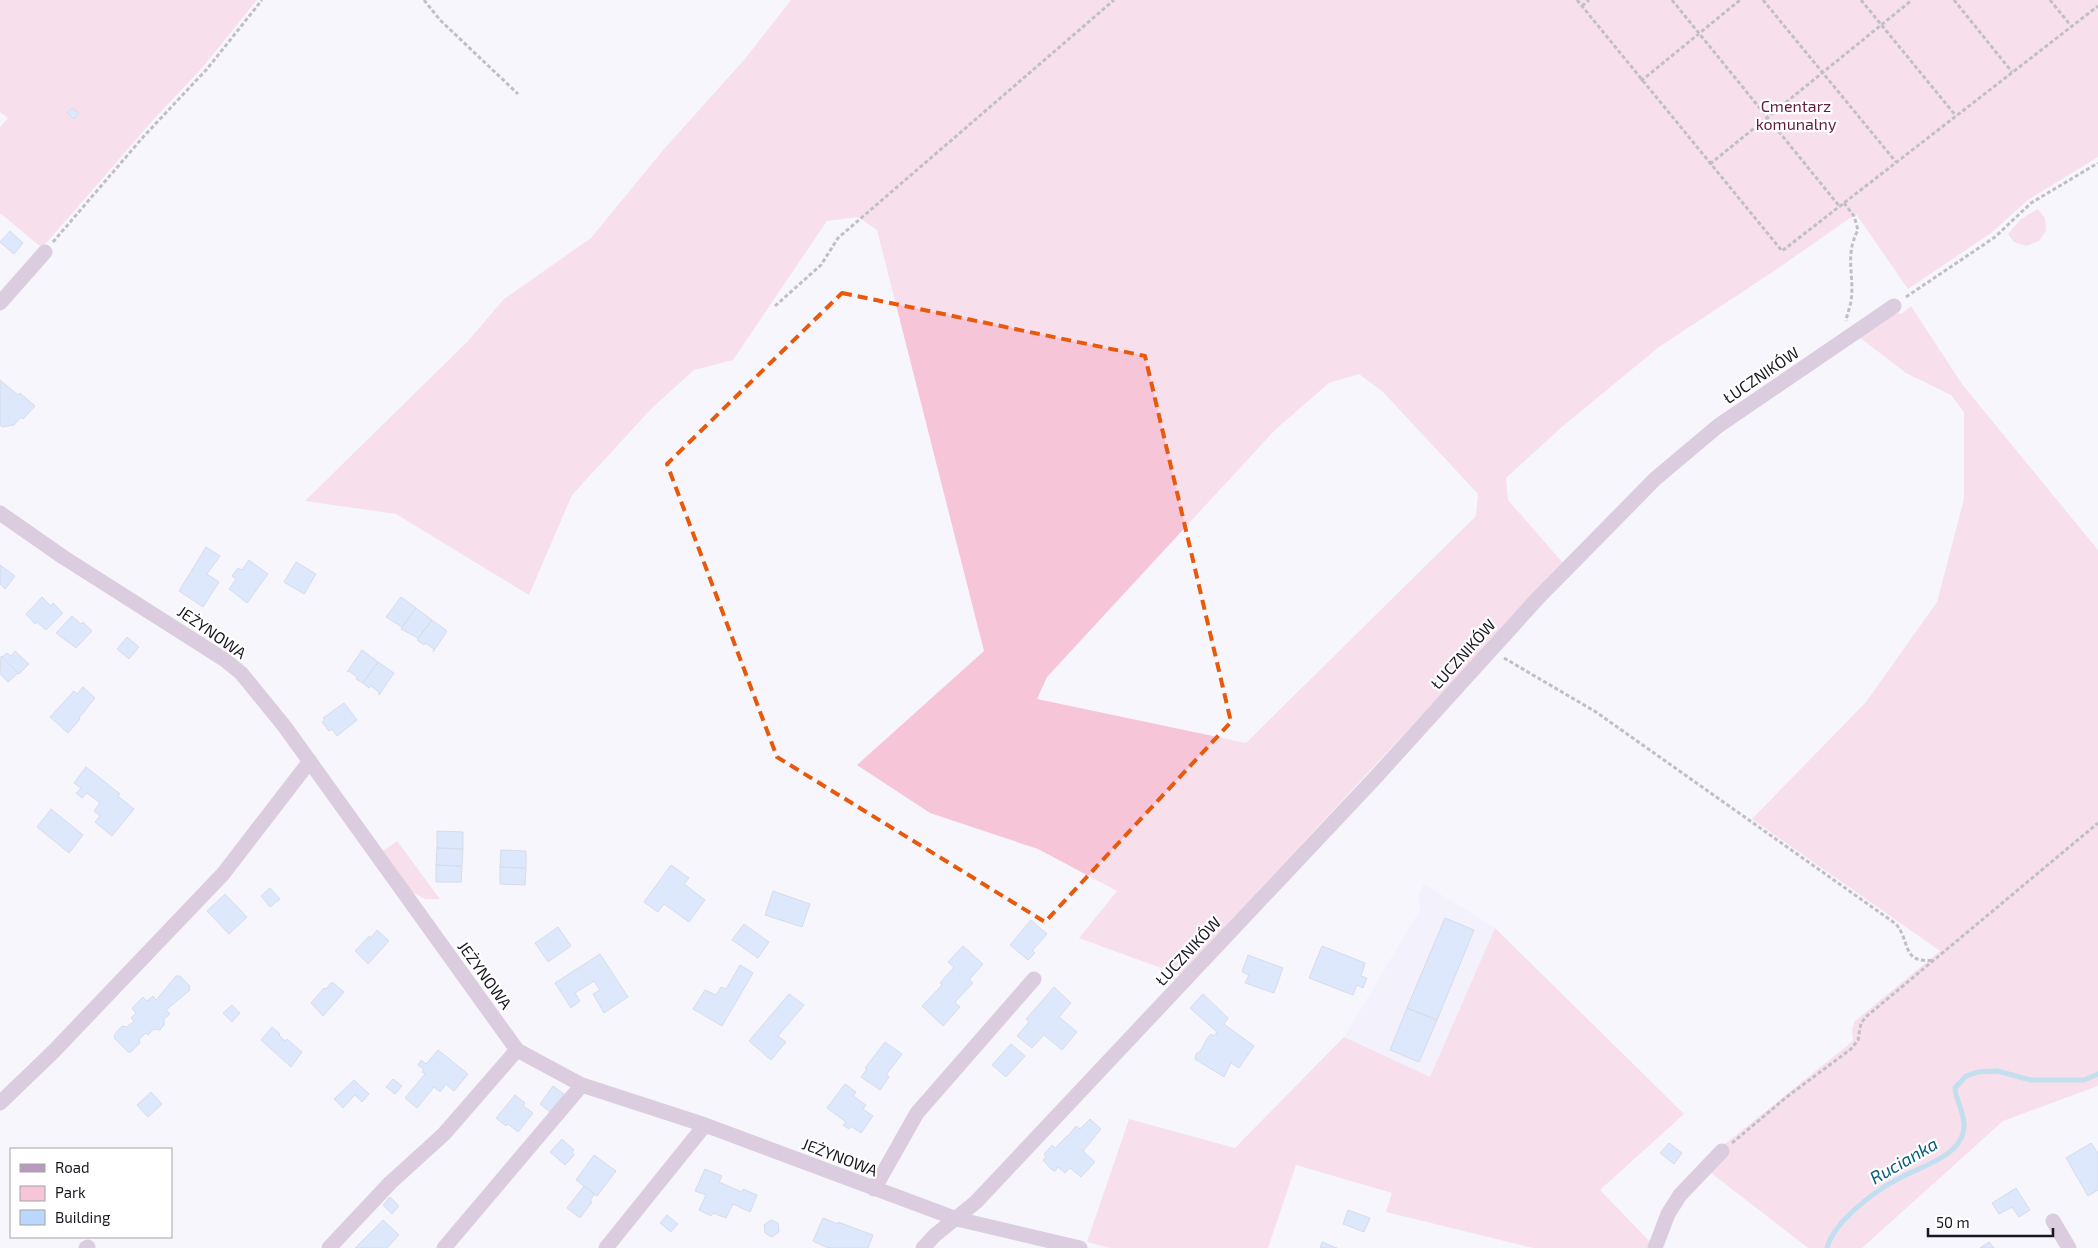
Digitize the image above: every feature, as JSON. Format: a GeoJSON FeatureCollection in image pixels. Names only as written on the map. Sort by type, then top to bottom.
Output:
{"type":"FeatureCollection","features":[{"type":"Feature","properties":{"kind":"street"},"geometry":{"type":"LineString","coordinates":[[0,303],[45,252]]}},
{"type":"Feature","properties":{"kind":"street","name":"ŁUCZNIKÓW"},"geometry":{"type":"LineString","coordinates":[[923,1248],[935,1235],[976,1202],[1374,779],[1538,598],[1656,478],[1718,426],[1894,306]]}},
{"type":"Feature","properties":{"kind":"street","name":"JEŻYNOWA"},"geometry":{"type":"LineString","coordinates":[[0,513],[63,557],[225,660],[252,687],[310,761],[517,1050],[582,1084],[705,1125],[957,1219],[1080,1248]]}},
{"type":"Feature","properties":{"kind":"street"},"geometry":{"type":"LineString","coordinates":[[0,1103],[54,1052],[223,874],[310,761]]}},
{"type":"Feature","properties":{"kind":"street"},"geometry":{"type":"LineString","coordinates":[[874,1189],[917,1113],[1034,979]]}},
{"type":"Feature","properties":{"kind":"street"},"geometry":{"type":"LineString","coordinates":[[328,1248],[390,1184],[444,1134],[517,1050]]}},
{"type":"Feature","properties":{"kind":"street"},"geometry":{"type":"LineString","coordinates":[[444,1248],[582,1084]]}},
{"type":"Feature","properties":{"kind":"street"},"geometry":{"type":"LineString","coordinates":[[606,1248],[705,1125]]}},
{"type":"Feature","properties":{"kind":"street"},"geometry":{"type":"LineString","coordinates":[[1655,1248],[1664,1223],[1680,1196],[1722,1151]]}},
{"type":"Feature","properties":{"kind":"street"},"geometry":{"type":"LineString","coordinates":[[2053,1221],[2069,1248]]}},
{"type":"Feature","properties":{"kind":"path"},"geometry":{"type":"LineString","coordinates":[[45,252],[144,136],[207,69],[262,0]]}},
{"type":"Feature","properties":{"kind":"path"},"geometry":{"type":"LineString","coordinates":[[424,0],[440,20],[518,94]]}},
{"type":"Feature","properties":{"kind":"path"},"geometry":{"type":"LineString","coordinates":[[775,306],[821,265],[838,238],[1114,0]]}},
{"type":"Feature","properties":{"kind":"path"},"geometry":{"type":"LineString","coordinates":[[1577,0],[1782,252],[2098,6]]}},
{"type":"Feature","properties":{"kind":"path"},"geometry":{"type":"LineString","coordinates":[[1582,6],[1589,0]]}},
{"type":"Feature","properties":{"kind":"path"},"geometry":{"type":"LineString","coordinates":[[1672,0],[1840,206]]}},
{"type":"Feature","properties":{"kind":"path"},"geometry":{"type":"LineString","coordinates":[[1641,81],[1740,0]]}},
{"type":"Feature","properties":{"kind":"path"},"geometry":{"type":"LineString","coordinates":[[1763,0],[1896,162]]}},
{"type":"Feature","properties":{"kind":"path"},"geometry":{"type":"LineString","coordinates":[[1861,0],[1956,116]]}},
{"type":"Feature","properties":{"kind":"path"},"geometry":{"type":"LineString","coordinates":[[1710,164],[1912,0]]}},
{"type":"Feature","properties":{"kind":"path"},"geometry":{"type":"LineString","coordinates":[[1954,0],[2012,72]]}},
{"type":"Feature","properties":{"kind":"path"},"geometry":{"type":"LineString","coordinates":[[2050,0],[2072,27]]}},
{"type":"Feature","properties":{"kind":"path"},"geometry":{"type":"LineString","coordinates":[[1894,306],[1994,237],[2031,203],[2098,163]]}},
{"type":"Feature","properties":{"kind":"path"},"geometry":{"type":"LineString","coordinates":[[1844,203],[1854,216],[1858,230],[1853,239],[1849,268],[1851,300],[1846,319],[1850,336]]}},
{"type":"Feature","properties":{"kind":"path"},"geometry":{"type":"LineString","coordinates":[[1490,651],[1518,664],[1596,712],[1896,924],[1913,958],[1921,962],[1934,960]]}},
{"type":"Feature","properties":{"kind":"path"},"geometry":{"type":"LineString","coordinates":[[1722,1151],[1788,1096],[1851,1049],[1858,1040],[1861,1023],[1867,1016],[2098,823]]}},
{"type":"Feature","properties":{"kind":"highlighted area"},"geometry":{"type":"Polygon","coordinates":[[[842,293],[1145,356],[1231,722],[1045,922],[777,757],[667,464],[842,293]]]}},
{"type":"Feature","properties":{"kind":"shaded area"},"geometry":{"type":"Polygon","coordinates":[[[1424,884],[1495,928],[1430,1078],[1344,1037],[1420,910],[1419,894],[1424,884]]]}},
{"type":"Feature","properties":{"kind":"green space"},"geometry":{"type":"Polygon","coordinates":[[[0,0],[257,0],[202,68],[154,119],[42,248],[0,213],[0,127],[8,118],[0,112],[0,0]]]}},
{"type":"Feature","properties":{"kind":"green space","name":"Cmentarz komunalny"},"geometry":{"type":"Polygon","coordinates":[[[791,0],[2098,0],[2098,157],[2028,200],[1991,233],[1908,289],[1856,214],[1659,347],[1563,426],[1506,478],[1508,500],[1563,563],[1180,975],[1079,938],[1117,891],[1038,849],[930,813],[857,765],[984,651],[877,230],[858,217],[827,221],[733,360],[694,370],[652,408],[572,495],[529,595],[396,514],[305,501],[468,341],[504,299],[591,238],[664,149],[744,60],[791,0]],[[1359,374],[1329,383],[1276,429],[1047,677],[1037,699],[1246,743],[1476,516],[1478,494],[1383,392],[1359,374]]]}},
{"type":"Feature","properties":{"kind":"green space"},"geometry":{"type":"Polygon","coordinates":[[[2038,209],[2045,218],[2046,231],[2039,241],[2026,246],[2014,242],[2008,234],[2021,219],[2038,209]]]}},
{"type":"Feature","properties":{"kind":"green space"},"geometry":{"type":"Polygon","coordinates":[[[1911,306],[1962,384],[2098,550],[2098,1086],[2003,1121],[1862,1248],[1808,1248],[1702,1166],[1720,1148],[1848,1045],[1853,1040],[1852,1029],[1855,1021],[1940,951],[1752,819],[1866,702],[1937,602],[1964,499],[1964,412],[1951,395],[1906,373],[1859,337],[1893,313],[1901,314],[1911,306]]]}},
{"type":"Feature","properties":{"kind":"green space"},"geometry":{"type":"Polygon","coordinates":[[[397,841],[440,899],[425,899],[412,892],[383,851],[397,841]]]}},
{"type":"Feature","properties":{"kind":"green space"},"geometry":{"type":"Polygon","coordinates":[[[1495,928],[1684,1114],[1600,1190],[1652,1244],[1651,1248],[1533,1248],[1386,1212],[1392,1193],[1296,1165],[1268,1248],[1110,1248],[1087,1242],[1129,1119],[1235,1148],[1344,1037],[1430,1077],[1495,928]]]}},
{"type":"Feature","properties":{"kind":"building"},"geometry":{"type":"Polygon","coordinates":[[[72,108],[79,113],[74,119],[67,113],[72,108]]]}},
{"type":"Feature","properties":{"kind":"building"},"geometry":{"type":"Polygon","coordinates":[[[10,231],[23,243],[14,254],[0,242],[10,231]]]}},
{"type":"Feature","properties":{"kind":"building"},"geometry":{"type":"Polygon","coordinates":[[[0,380],[35,406],[23,419],[21,417],[14,425],[2,427],[0,425],[0,380]]]}},
{"type":"Feature","properties":{"kind":"building"},"geometry":{"type":"Polygon","coordinates":[[[206,547],[220,556],[207,574],[219,582],[203,607],[179,591],[206,547]]]}},
{"type":"Feature","properties":{"kind":"building"},"geometry":{"type":"Polygon","coordinates":[[[249,560],[268,574],[247,603],[229,589],[236,579],[232,576],[238,568],[242,570],[249,560]]]}},
{"type":"Feature","properties":{"kind":"building"},"geometry":{"type":"Polygon","coordinates":[[[296,562],[316,574],[304,594],[284,582],[296,562]]]}},
{"type":"Feature","properties":{"kind":"building"},"geometry":{"type":"Polygon","coordinates":[[[0,565],[15,576],[5,589],[0,584],[0,565]]]}},
{"type":"Feature","properties":{"kind":"building"},"geometry":{"type":"Polygon","coordinates":[[[42,597],[51,606],[53,603],[63,613],[46,630],[37,622],[35,624],[26,614],[42,597]]]}},
{"type":"Feature","properties":{"kind":"building"},"geometry":{"type":"Polygon","coordinates":[[[401,597],[416,608],[402,627],[386,617],[401,597]]]}},
{"type":"Feature","properties":{"kind":"building"},"geometry":{"type":"Polygon","coordinates":[[[416,608],[432,620],[418,638],[401,629],[416,608]]]}},
{"type":"Feature","properties":{"kind":"building"},"geometry":{"type":"Polygon","coordinates":[[[72,616],[81,624],[83,622],[92,631],[76,648],[56,633],[72,616]]]}},
{"type":"Feature","properties":{"kind":"building"},"geometry":{"type":"Polygon","coordinates":[[[432,620],[447,631],[433,652],[434,649],[417,640],[432,620]]]}},
{"type":"Feature","properties":{"kind":"building"},"geometry":{"type":"Polygon","coordinates":[[[127,637],[139,647],[129,659],[117,649],[127,637]]]}},
{"type":"Feature","properties":{"kind":"building"},"geometry":{"type":"Polygon","coordinates":[[[362,650],[378,662],[363,683],[356,679],[357,677],[349,671],[347,672],[362,650]]]}},
{"type":"Feature","properties":{"kind":"building"},"geometry":{"type":"Polygon","coordinates":[[[15,651],[29,664],[19,674],[2,657],[7,653],[11,656],[15,651]]]}},
{"type":"Feature","properties":{"kind":"building"},"geometry":{"type":"Polygon","coordinates":[[[1,656],[18,673],[8,682],[0,674],[1,656]]]}},
{"type":"Feature","properties":{"kind":"building"},"geometry":{"type":"Polygon","coordinates":[[[378,662],[394,673],[379,695],[379,692],[371,686],[369,688],[363,683],[378,662]]]}},
{"type":"Feature","properties":{"kind":"building"},"geometry":{"type":"Polygon","coordinates":[[[83,687],[95,698],[68,733],[50,717],[74,691],[77,694],[83,687]]]}},
{"type":"Feature","properties":{"kind":"building"},"geometry":{"type":"Polygon","coordinates":[[[344,703],[357,720],[337,736],[332,729],[329,731],[322,722],[325,720],[323,718],[344,703]]]}},
{"type":"Feature","properties":{"kind":"building"},"geometry":{"type":"Polygon","coordinates":[[[86,767],[120,794],[118,796],[134,809],[112,836],[95,822],[100,816],[94,811],[100,803],[87,793],[82,798],[76,793],[81,788],[74,783],[86,767]]]}},
{"type":"Feature","properties":{"kind":"building"},"geometry":{"type":"Polygon","coordinates":[[[51,809],[83,835],[69,853],[37,827],[51,809]]]}},
{"type":"Feature","properties":{"kind":"building"},"geometry":{"type":"Polygon","coordinates":[[[437,831],[463,832],[463,849],[437,848],[437,831]]]}},
{"type":"Feature","properties":{"kind":"building"},"geometry":{"type":"Polygon","coordinates":[[[437,848],[463,849],[462,866],[436,865],[437,848]]]}},
{"type":"Feature","properties":{"kind":"building"},"geometry":{"type":"Polygon","coordinates":[[[501,850],[526,851],[526,868],[500,867],[501,850]]]}},
{"type":"Feature","properties":{"kind":"building"},"geometry":{"type":"Polygon","coordinates":[[[436,865],[462,866],[461,882],[436,882],[436,865]]]}},
{"type":"Feature","properties":{"kind":"building"},"geometry":{"type":"Polygon","coordinates":[[[671,865],[689,878],[684,884],[705,900],[689,922],[664,904],[658,912],[644,902],[671,865]]]}},
{"type":"Feature","properties":{"kind":"building"},"geometry":{"type":"Polygon","coordinates":[[[500,867],[526,868],[525,885],[500,884],[500,867]]]}},
{"type":"Feature","properties":{"kind":"building"},"geometry":{"type":"Polygon","coordinates":[[[270,888],[280,899],[270,907],[261,896],[270,888]]]}},
{"type":"Feature","properties":{"kind":"building"},"geometry":{"type":"Polygon","coordinates":[[[773,891],[810,904],[802,927],[765,915],[773,891]]]}},
{"type":"Feature","properties":{"kind":"building"},"geometry":{"type":"Polygon","coordinates":[[[225,894],[247,917],[229,934],[207,911],[225,894]]]}},
{"type":"Feature","properties":{"kind":"building"},"geometry":{"type":"Polygon","coordinates":[[[1445,918],[1474,930],[1437,1020],[1407,1008],[1445,918]]]}},
{"type":"Feature","properties":{"kind":"building"},"geometry":{"type":"Polygon","coordinates":[[[1031,920],[1047,934],[1032,951],[1035,953],[1028,960],[1010,945],[1031,920]]]}},
{"type":"Feature","properties":{"kind":"building"},"geometry":{"type":"Polygon","coordinates":[[[744,924],[769,942],[758,958],[732,940],[744,924]]]}},
{"type":"Feature","properties":{"kind":"building"},"geometry":{"type":"Polygon","coordinates":[[[558,927],[571,946],[548,962],[535,943],[558,927]]]}},
{"type":"Feature","properties":{"kind":"building"},"geometry":{"type":"Polygon","coordinates":[[[377,930],[389,941],[368,964],[355,951],[369,936],[371,938],[377,930]]]}},
{"type":"Feature","properties":{"kind":"building"},"geometry":{"type":"Polygon","coordinates":[[[963,946],[983,964],[969,980],[973,983],[955,1002],[960,1007],[943,1026],[922,1006],[942,985],[940,983],[954,967],[948,962],[963,946]]]}},
{"type":"Feature","properties":{"kind":"building"},"geometry":{"type":"Polygon","coordinates":[[[1322,946],[1365,963],[1361,976],[1367,978],[1363,988],[1357,985],[1353,995],[1309,978],[1322,946]]]}},
{"type":"Feature","properties":{"kind":"building"},"geometry":{"type":"Polygon","coordinates":[[[600,954],[628,997],[604,1013],[593,994],[600,990],[594,981],[575,993],[580,1001],[571,1008],[555,983],[600,954]]]}},
{"type":"Feature","properties":{"kind":"building"},"geometry":{"type":"Polygon","coordinates":[[[1248,955],[1283,968],[1274,993],[1245,983],[1249,975],[1242,972],[1248,955]]]}},
{"type":"Feature","properties":{"kind":"building"},"geometry":{"type":"Polygon","coordinates":[[[740,965],[753,973],[722,1026],[693,1009],[705,990],[716,995],[721,987],[726,989],[740,965]]]}},
{"type":"Feature","properties":{"kind":"building"},"geometry":{"type":"Polygon","coordinates":[[[176,976],[180,976],[190,986],[190,990],[166,1010],[170,1014],[164,1019],[164,1025],[160,1030],[154,1029],[148,1035],[146,1033],[139,1039],[140,1043],[131,1052],[128,1052],[114,1038],[114,1035],[122,1026],[127,1027],[134,1021],[131,1018],[136,1013],[132,1008],[143,997],[147,1001],[153,996],[156,1000],[176,976]]]}},
{"type":"Feature","properties":{"kind":"building"},"geometry":{"type":"Polygon","coordinates":[[[332,982],[344,992],[323,1016],[311,1003],[332,982]]]}},
{"type":"Feature","properties":{"kind":"building"},"geometry":{"type":"Polygon","coordinates":[[[1054,987],[1071,1003],[1059,1017],[1077,1032],[1062,1050],[1044,1035],[1032,1048],[1017,1036],[1029,1022],[1026,1019],[1054,987]]]}},
{"type":"Feature","properties":{"kind":"building"},"geometry":{"type":"Polygon","coordinates":[[[789,994],[804,1005],[778,1036],[786,1042],[771,1060],[749,1041],[789,994]]]}},
{"type":"Feature","properties":{"kind":"building"},"geometry":{"type":"Polygon","coordinates":[[[1203,994],[1228,1018],[1224,1024],[1254,1046],[1239,1068],[1231,1063],[1224,1077],[1195,1059],[1196,1054],[1201,1050],[1208,1037],[1211,1034],[1214,1036],[1217,1032],[1190,1008],[1203,994]]]}},
{"type":"Feature","properties":{"kind":"building"},"geometry":{"type":"Polygon","coordinates":[[[232,1005],[240,1013],[232,1022],[223,1013],[232,1005]]]}},
{"type":"Feature","properties":{"kind":"building"},"geometry":{"type":"Polygon","coordinates":[[[1407,1008],[1437,1020],[1419,1062],[1390,1050],[1407,1008]]]}},
{"type":"Feature","properties":{"kind":"building"},"geometry":{"type":"Polygon","coordinates":[[[272,1027],[285,1041],[287,1039],[302,1052],[291,1067],[261,1040],[272,1027]]]}},
{"type":"Feature","properties":{"kind":"building"},"geometry":{"type":"Polygon","coordinates":[[[885,1042],[902,1054],[886,1075],[889,1077],[880,1090],[861,1077],[867,1069],[865,1068],[885,1042]]]}},
{"type":"Feature","properties":{"kind":"building"},"geometry":{"type":"Polygon","coordinates":[[[1011,1044],[1025,1056],[1006,1077],[992,1065],[1011,1044]]]}},
{"type":"Feature","properties":{"kind":"building"},"geometry":{"type":"Polygon","coordinates":[[[438,1050],[468,1074],[454,1091],[446,1084],[440,1092],[434,1087],[417,1108],[405,1098],[425,1074],[422,1072],[424,1070],[418,1065],[421,1060],[426,1064],[438,1050]]]}},
{"type":"Feature","properties":{"kind":"building"},"geometry":{"type":"Polygon","coordinates":[[[393,1079],[402,1086],[395,1094],[386,1087],[393,1079]]]}},
{"type":"Feature","properties":{"kind":"building"},"geometry":{"type":"Polygon","coordinates":[[[354,1080],[369,1094],[362,1102],[355,1095],[343,1108],[334,1099],[354,1080]]]}},
{"type":"Feature","properties":{"kind":"building"},"geometry":{"type":"Polygon","coordinates":[[[845,1084],[856,1092],[853,1096],[866,1105],[863,1109],[873,1116],[861,1133],[851,1126],[849,1129],[843,1125],[846,1122],[827,1108],[845,1084]]]}},
{"type":"Feature","properties":{"kind":"building"},"geometry":{"type":"Polygon","coordinates":[[[553,1086],[564,1094],[550,1112],[540,1104],[553,1086]]]}},
{"type":"Feature","properties":{"kind":"building"},"geometry":{"type":"Polygon","coordinates":[[[151,1092],[162,1104],[148,1117],[137,1105],[151,1092]]]}},
{"type":"Feature","properties":{"kind":"building"},"geometry":{"type":"Polygon","coordinates":[[[515,1095],[525,1103],[523,1106],[533,1113],[518,1132],[496,1118],[515,1095]]]}},
{"type":"Feature","properties":{"kind":"building"},"geometry":{"type":"Polygon","coordinates":[[[1090,1119],[1101,1129],[1083,1151],[1095,1162],[1081,1177],[1070,1168],[1065,1173],[1058,1167],[1055,1171],[1051,1169],[1043,1160],[1046,1157],[1044,1154],[1052,1145],[1055,1148],[1076,1126],[1080,1129],[1090,1119]]]}},
{"type":"Feature","properties":{"kind":"building"},"geometry":{"type":"Polygon","coordinates":[[[562,1139],[574,1150],[572,1152],[574,1155],[565,1165],[550,1152],[562,1139]]]}},
{"type":"Feature","properties":{"kind":"building"},"geometry":{"type":"Polygon","coordinates":[[[1669,1143],[1682,1153],[1674,1164],[1660,1153],[1669,1143]]]}},
{"type":"Feature","properties":{"kind":"building"},"geometry":{"type":"Polygon","coordinates":[[[2091,1143],[2098,1153],[2098,1190],[2088,1196],[2066,1158],[2091,1143]]]}},
{"type":"Feature","properties":{"kind":"building"},"geometry":{"type":"Polygon","coordinates":[[[594,1155],[616,1171],[597,1196],[576,1180],[594,1155]]]}},
{"type":"Feature","properties":{"kind":"building"},"geometry":{"type":"Polygon","coordinates":[[[705,1169],[722,1176],[719,1182],[742,1192],[743,1189],[757,1195],[750,1212],[733,1204],[726,1218],[713,1213],[711,1216],[699,1210],[706,1195],[695,1191],[705,1169]]]}},
{"type":"Feature","properties":{"kind":"building"},"geometry":{"type":"Polygon","coordinates":[[[584,1186],[595,1194],[590,1200],[592,1202],[580,1218],[567,1208],[584,1186]]]}},
{"type":"Feature","properties":{"kind":"building"},"geometry":{"type":"Polygon","coordinates":[[[2016,1188],[2030,1210],[2019,1217],[2012,1207],[1999,1214],[1992,1203],[2016,1188]]]}},
{"type":"Feature","properties":{"kind":"building"},"geometry":{"type":"Polygon","coordinates":[[[390,1197],[399,1206],[392,1214],[383,1205],[390,1197]]]}},
{"type":"Feature","properties":{"kind":"building"},"geometry":{"type":"Polygon","coordinates":[[[1348,1210],[1370,1218],[1364,1232],[1343,1224],[1348,1210]]]}},
{"type":"Feature","properties":{"kind":"building"},"geometry":{"type":"Polygon","coordinates":[[[667,1215],[678,1224],[671,1232],[660,1223],[667,1215]]]}},
{"type":"Feature","properties":{"kind":"building"},"geometry":{"type":"Polygon","coordinates":[[[823,1218],[873,1235],[868,1248],[828,1248],[813,1241],[823,1218]]]}},
{"type":"Feature","properties":{"kind":"building"},"geometry":{"type":"Polygon","coordinates":[[[383,1220],[399,1235],[387,1248],[355,1248],[383,1220]]]}},
{"type":"Feature","properties":{"kind":"building"},"geometry":{"type":"Polygon","coordinates":[[[771,1220],[778,1223],[779,1232],[772,1237],[765,1233],[764,1225],[771,1220]]]}},
{"type":"Feature","properties":{"kind":"building"},"geometry":{"type":"Polygon","coordinates":[[[1322,1242],[1337,1248],[1320,1248],[1322,1242]]]}},
{"type":"Feature","properties":{"kind":"building"},"geometry":{"type":"Polygon","coordinates":[[[1989,1242],[1994,1248],[1980,1248],[1989,1242]]]}},
{"type":"Feature","properties":{"kind":"waterway","name":"Rucianka"},"geometry":{"type":"LineString","coordinates":[[1827,1248],[1838,1227],[1868,1198],[1890,1183],[1940,1159],[1957,1145],[1962,1136],[1964,1125],[1955,1088],[1966,1076],[1978,1072],[1997,1071],[2031,1080],[2084,1080],[2098,1074]]}}]}
